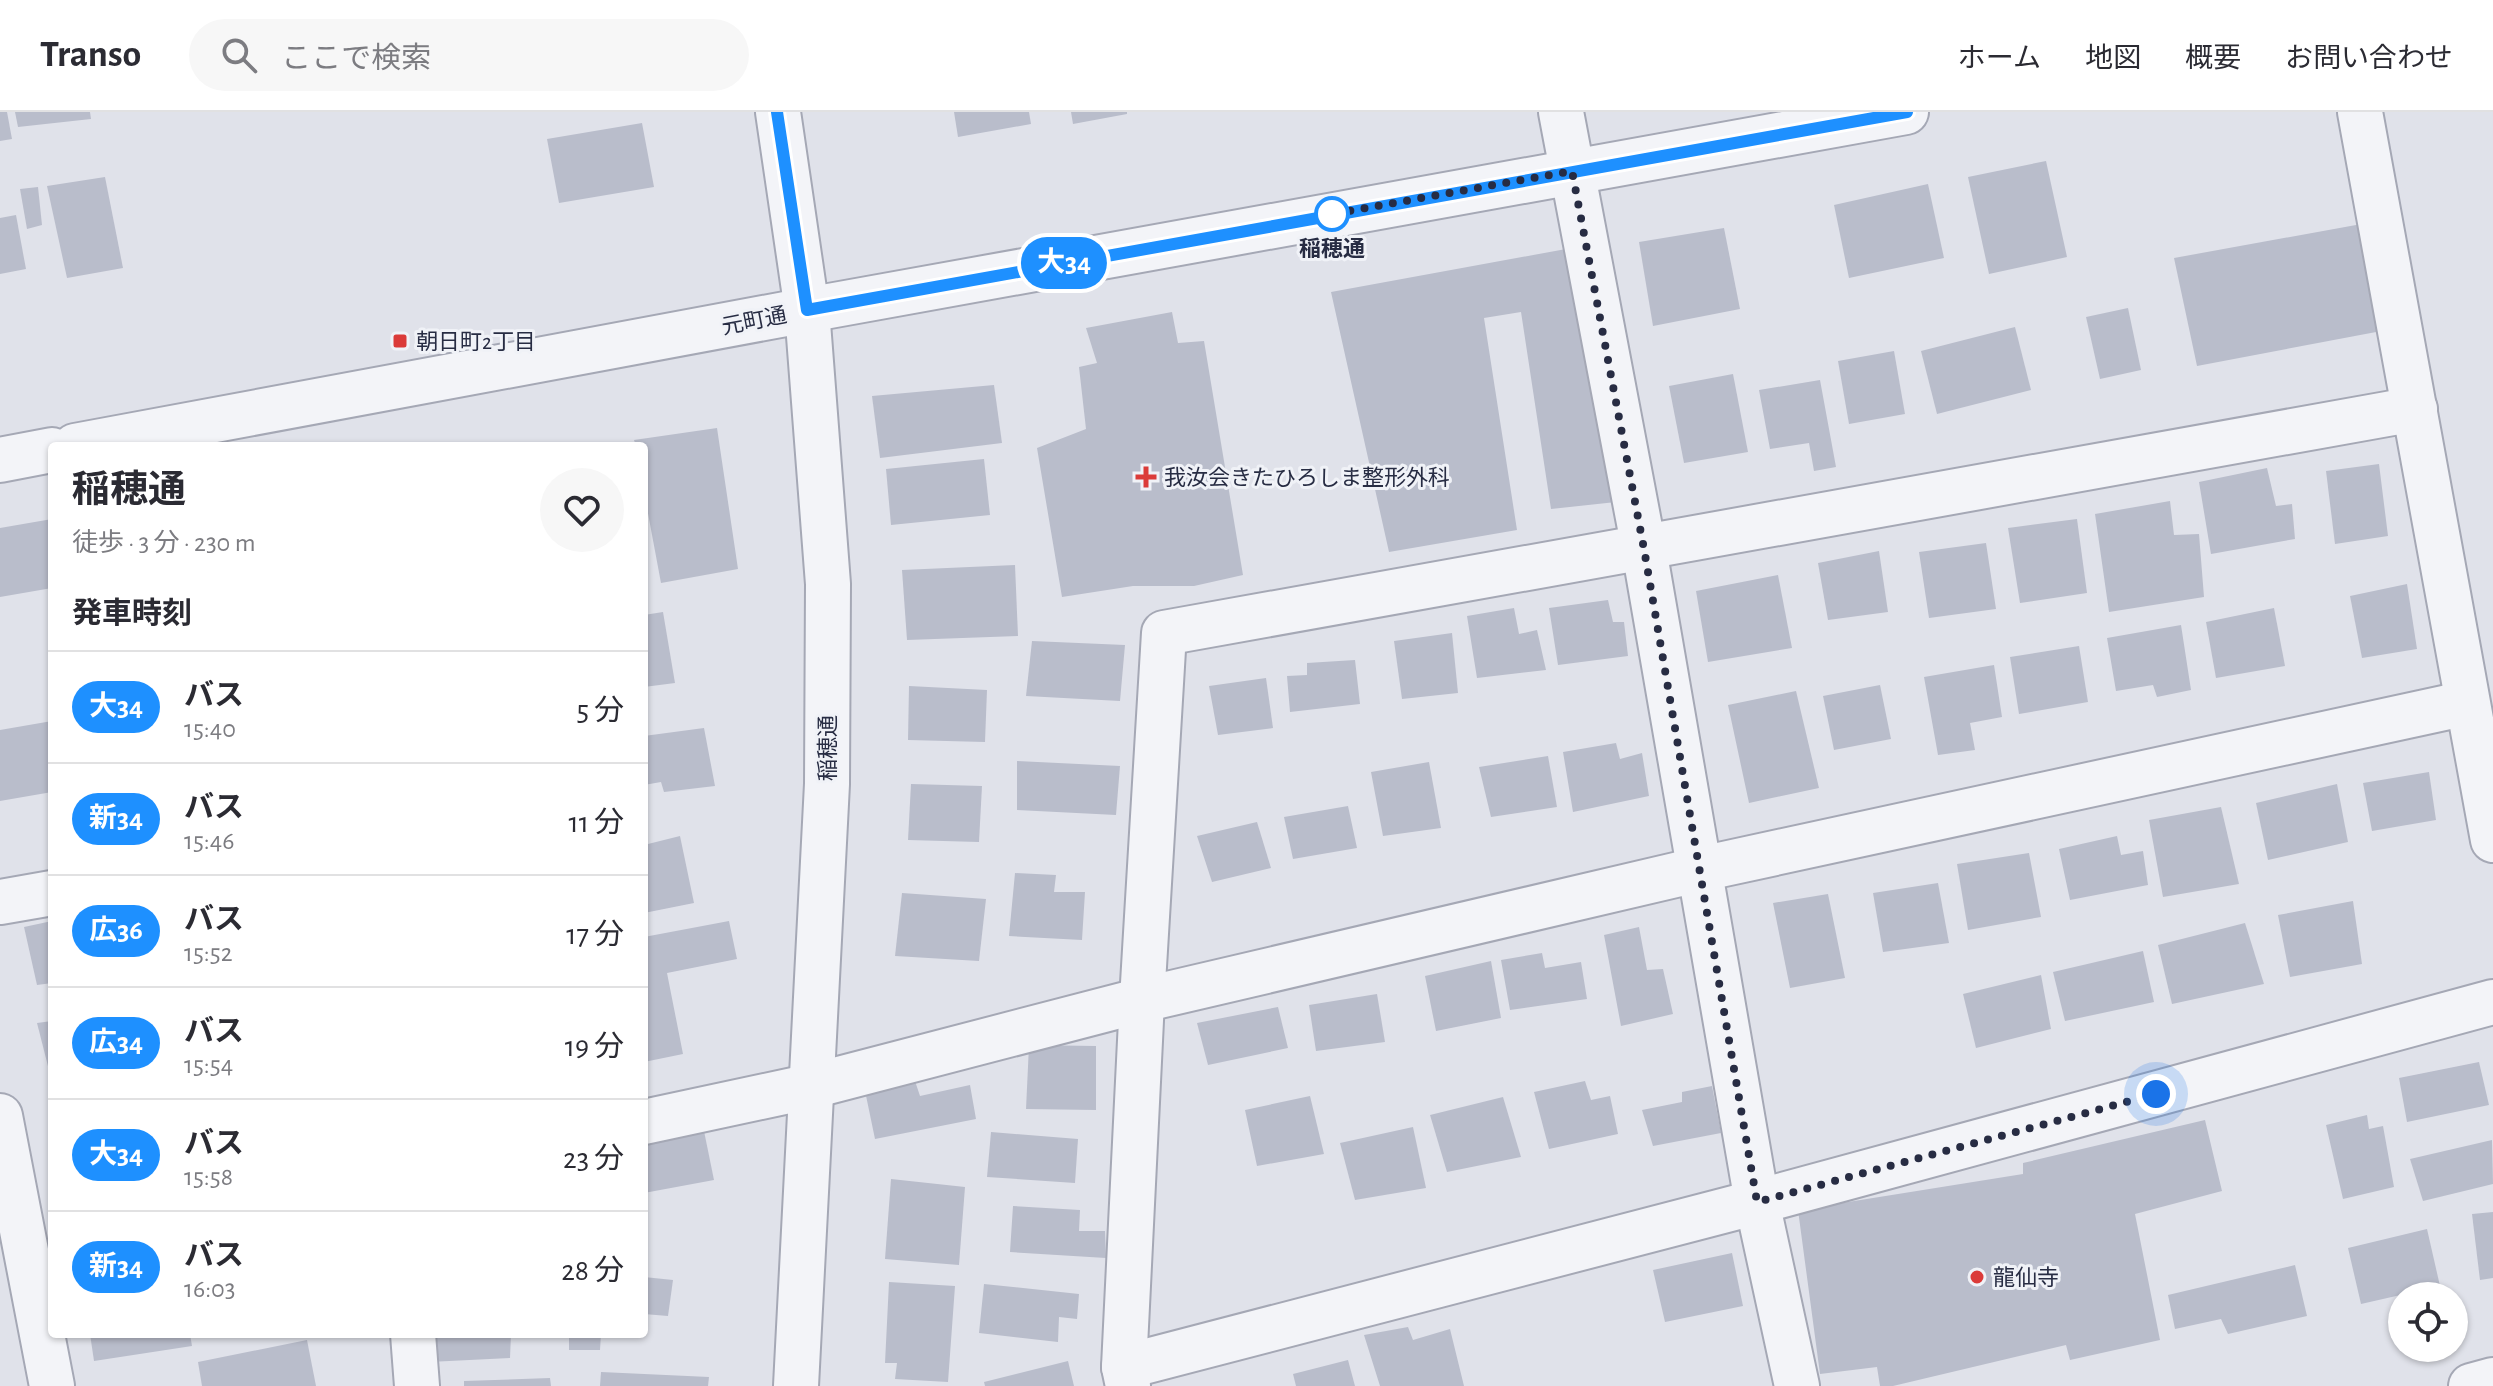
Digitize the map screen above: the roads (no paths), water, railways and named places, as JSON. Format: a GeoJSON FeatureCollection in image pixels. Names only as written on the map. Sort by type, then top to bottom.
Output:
{"type":"FeatureCollection","features":[{"type":"Feature","properties":{"kind":"street","name":"稲穂通"},"geometry":{"type":"LineString","coordinates":[[778,112],[807,310],[828,584],[827,784],[796,1386]]}},
{"type":"Feature","properties":{"kind":"street"},"geometry":{"type":"LineString","coordinates":[[1561,112],[1644,549],[1757,1202],[1797,1386]]}},
{"type":"Feature","properties":{"kind":"street","name":"元町通"},"geometry":{"type":"LineString","coordinates":[[97,442],[1906,112]]}},
{"type":"Feature","properties":{"kind":"street"},"geometry":{"type":"LineString","coordinates":[[2360,112],[2493,840]]}},
{"type":"Feature","properties":{"kind":"street"},"geometry":{"type":"LineString","coordinates":[[2415,409],[1164,633],[1142,1000],[1126,1377],[2493,1002]]}},
{"type":"Feature","properties":{"kind":"street"},"geometry":{"type":"LineString","coordinates":[[0,460],[48,451]]}},
{"type":"Feature","properties":{"kind":"street"},"geometry":{"type":"LineString","coordinates":[[648,1121],[812,1086],[1142,1000],[1701,869],[2467,703]]}},
{"type":"Feature","properties":{"kind":"street"},"geometry":{"type":"LineString","coordinates":[[0,902],[48,894]]}},
{"type":"Feature","properties":{"kind":"street"},"geometry":{"type":"LineString","coordinates":[[0,1116],[52,1386]]}},
{"type":"Feature","properties":{"kind":"street"},"geometry":{"type":"LineString","coordinates":[[413,1338],[417,1386]]}},
{"type":"Feature","properties":{"kind":"street"},"geometry":{"type":"LineString","coordinates":[[2471,1386],[2493,1380]]}},
{"type":"Feature","properties":{"kind":"place","name":"稲穂通"},"geometry":{"type":"Point","coordinates":[1332,214]}},
{"type":"Feature","properties":{"kind":"place","name":"朝日町2丁目"},"geometry":{"type":"Point","coordinates":[400,341]}},
{"type":"Feature","properties":{"kind":"place","name":"我汝会きたひろしま整形外科"},"geometry":{"type":"Point","coordinates":[1146,477]}},
{"type":"Feature","properties":{"kind":"place","name":"龍仙寺"},"geometry":{"type":"Point","coordinates":[1977,1277]}}]}
